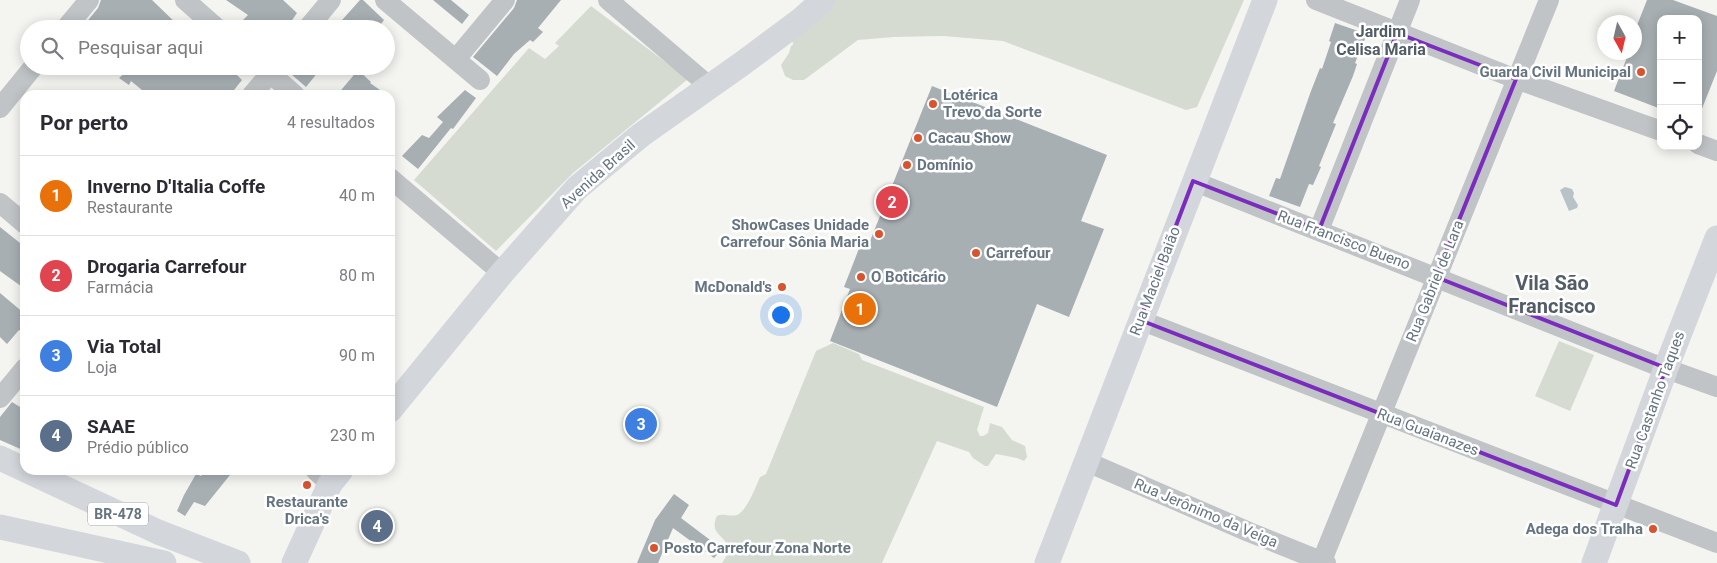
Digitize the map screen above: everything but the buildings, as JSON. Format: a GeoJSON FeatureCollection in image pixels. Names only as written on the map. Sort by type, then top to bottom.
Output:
{"type":"FeatureCollection","features":[{"type":"Feature","properties":{"kind":"main road","name":"Avenida Brasil"},"geometry":{"type":"LineString","coordinates":[[395,404],[502,273],[578,188],[641,134],[744,63],[823,0]]}},
{"type":"Feature","properties":{"kind":"main road","name":"Rua Maciel Baião"},"geometry":{"type":"LineString","coordinates":[[1046,563],[1265,0]]}},
{"type":"Feature","properties":{"kind":"main road","name":"Rua Castanho Taques"},"geometry":{"type":"LineString","coordinates":[[1594,563],[1666,368],[1717,238]]}},
{"type":"Feature","properties":{"kind":"main road","name":"BR-478"},"geometry":{"type":"LineString","coordinates":[[0,458],[20,467]]}},
{"type":"Feature","properties":{"kind":"main road","name":"BR-478"},"geometry":{"type":"LineString","coordinates":[[36,475],[158,532],[238,563]]}},
{"type":"Feature","properties":{"kind":"main road"},"geometry":{"type":"LineString","coordinates":[[297,560],[329,475]]}},
{"type":"Feature","properties":{"kind":"main road","name":"BR-478"},"geometry":{"type":"LineString","coordinates":[[0,527],[164,563]]}},
{"type":"Feature","properties":{"kind":"street"},"geometry":{"type":"LineString","coordinates":[[72,20],[89,0]]}},
{"type":"Feature","properties":{"kind":"street"},"geometry":{"type":"LineString","coordinates":[[184,0],[207,20]]}},
{"type":"Feature","properties":{"kind":"street"},"geometry":{"type":"LineString","coordinates":[[314,20],[331,0]]}},
{"type":"Feature","properties":{"kind":"street"},"geometry":{"type":"LineString","coordinates":[[385,0],[480,80]]}},
{"type":"Feature","properties":{"kind":"street"},"geometry":{"type":"LineString","coordinates":[[456,59],[505,0]]}},
{"type":"Feature","properties":{"kind":"street"},"geometry":{"type":"LineString","coordinates":[[608,0],[710,86]]}},
{"type":"Feature","properties":{"kind":"street"},"geometry":{"type":"LineString","coordinates":[[1316,0],[1516,79],[1657,130]]}},
{"type":"Feature","properties":{"kind":"street"},"geometry":{"type":"LineString","coordinates":[[1319,230],[1410,0]]}},
{"type":"Feature","properties":{"kind":"street","name":"Rua Gabriel de Lara"},"geometry":{"type":"LineString","coordinates":[[1323,562],[1549,0]]}},
{"type":"Feature","properties":{"kind":"street"},"geometry":{"type":"LineString","coordinates":[[0,108],[27,75]]}},
{"type":"Feature","properties":{"kind":"street"},"geometry":{"type":"LineString","coordinates":[[255,90],[265,75]]}},
{"type":"Feature","properties":{"kind":"street"},"geometry":{"type":"LineString","coordinates":[[276,75],[290,90]]}},
{"type":"Feature","properties":{"kind":"street"},"geometry":{"type":"LineString","coordinates":[[1702,145],[1717,151]]}},
{"type":"Feature","properties":{"kind":"street","name":"Rua Francisco Bueno"},"geometry":{"type":"LineString","coordinates":[[1194,181],[1717,387]]}},
{"type":"Feature","properties":{"kind":"street"},"geometry":{"type":"LineString","coordinates":[[395,182],[502,273]]}},
{"type":"Feature","properties":{"kind":"street"},"geometry":{"type":"LineString","coordinates":[[0,203],[20,220]]}},
{"type":"Feature","properties":{"kind":"street","name":"Rua Guaianazes"},"geometry":{"type":"LineString","coordinates":[[1140,320],[1717,543]]}},
{"type":"Feature","properties":{"kind":"street"},"geometry":{"type":"LineString","coordinates":[[0,398],[20,374]]}},
{"type":"Feature","properties":{"kind":"street","name":"Rua Jerônimo da Veiga"},"geometry":{"type":"LineString","coordinates":[[1085,461],[1323,562]]}},
{"type":"Feature","properties":{"kind":"highlighted area"},"geometry":{"type":"Polygon","coordinates":[[[1397,33],[1516,79],[1436,277],[1666,368],[1616,505],[1140,320],[1193,181],[1319,230],[1397,33]]]}},
{"type":"Feature","properties":{"kind":"shaded area"},"geometry":{"type":"Polygon","coordinates":[[[834,0],[1244,0],[1197,107],[1186,110],[1003,41],[943,36],[858,40],[804,80],[793,80],[785,76],[781,65],[793,45],[792,36],[834,0]]]}},
{"type":"Feature","properties":{"kind":"shaded area"},"geometry":{"type":"Polygon","coordinates":[[[591,6],[688,79],[573,173],[496,251],[414,180],[529,48],[545,59],[559,46],[555,43],[591,6]]]}},
{"type":"Feature","properties":{"kind":"shaded area"},"geometry":{"type":"Polygon","coordinates":[[[1565,187],[1572,189],[1573,197],[1578,205],[1577,208],[1569,211],[1560,190],[1565,187]]]}},
{"type":"Feature","properties":{"kind":"shaded area"},"geometry":{"type":"Polygon","coordinates":[[[1559,341],[1594,355],[1570,411],[1535,396],[1559,341]]]}},
{"type":"Feature","properties":{"kind":"shaded area"},"geometry":{"type":"Polygon","coordinates":[[[833,343],[859,354],[862,360],[984,407],[977,430],[980,436],[988,433],[990,423],[1002,427],[1012,440],[1025,446],[1027,457],[1024,461],[996,454],[988,466],[985,466],[973,458],[969,452],[937,441],[882,563],[722,563],[728,548],[716,530],[717,516],[737,515],[744,509],[760,477],[766,474],[816,351],[833,343]]]}},
{"type":"Feature","properties":{"kind":"place","name":"Guarda Civil Municipal"},"geometry":{"type":"Point","coordinates":[1641,72]}},
{"type":"Feature","properties":{"kind":"place","name":"Lotérica Trevo da Sorte"},"geometry":{"type":"Point","coordinates":[933,104]}},
{"type":"Feature","properties":{"kind":"place","name":"Cacau Show"},"geometry":{"type":"Point","coordinates":[918,138]}},
{"type":"Feature","properties":{"kind":"place","name":"Domínio"},"geometry":{"type":"Point","coordinates":[907,165]}},
{"type":"Feature","properties":{"kind":"place","name":"Drogaria Carrefour"},"geometry":{"type":"Point","coordinates":[892,202]}},
{"type":"Feature","properties":{"kind":"place","name":"ShowCases Unidade Carrefour Sônia Maria"},"geometry":{"type":"Point","coordinates":[879,234]}},
{"type":"Feature","properties":{"kind":"place","name":"Carrefour"},"geometry":{"type":"Point","coordinates":[976,253]}},
{"type":"Feature","properties":{"kind":"place","name":"O Boticário"},"geometry":{"type":"Point","coordinates":[861,277]}},
{"type":"Feature","properties":{"kind":"place","name":"McDonald's"},"geometry":{"type":"Point","coordinates":[782,287]}},
{"type":"Feature","properties":{"kind":"place","name":"Inverno D'Italia Coffe"},"geometry":{"type":"Point","coordinates":[860,309]}},
{"type":"Feature","properties":{"kind":"place","name":"Via Total"},"geometry":{"type":"Point","coordinates":[641,424]}},
{"type":"Feature","properties":{"kind":"place","name":"Restaurante Drica's"},"geometry":{"type":"Point","coordinates":[307,485]}},
{"type":"Feature","properties":{"kind":"place","name":"SAAE"},"geometry":{"type":"Point","coordinates":[377,526]}},
{"type":"Feature","properties":{"kind":"place","name":"Adega dos Tralha"},"geometry":{"type":"Point","coordinates":[1653,529]}},
{"type":"Feature","properties":{"kind":"place","name":"Posto Carrefour Zona Norte"},"geometry":{"type":"Point","coordinates":[654,548]}},
{"type":"Feature","properties":{"kind":"district","name":"Jardim Celisa Maria"},"geometry":{"type":"Point","coordinates":[1381,40]}},
{"type":"Feature","properties":{"kind":"district","name":"Vila São Francisco"},"geometry":{"type":"Point","coordinates":[1552,294]}}]}
